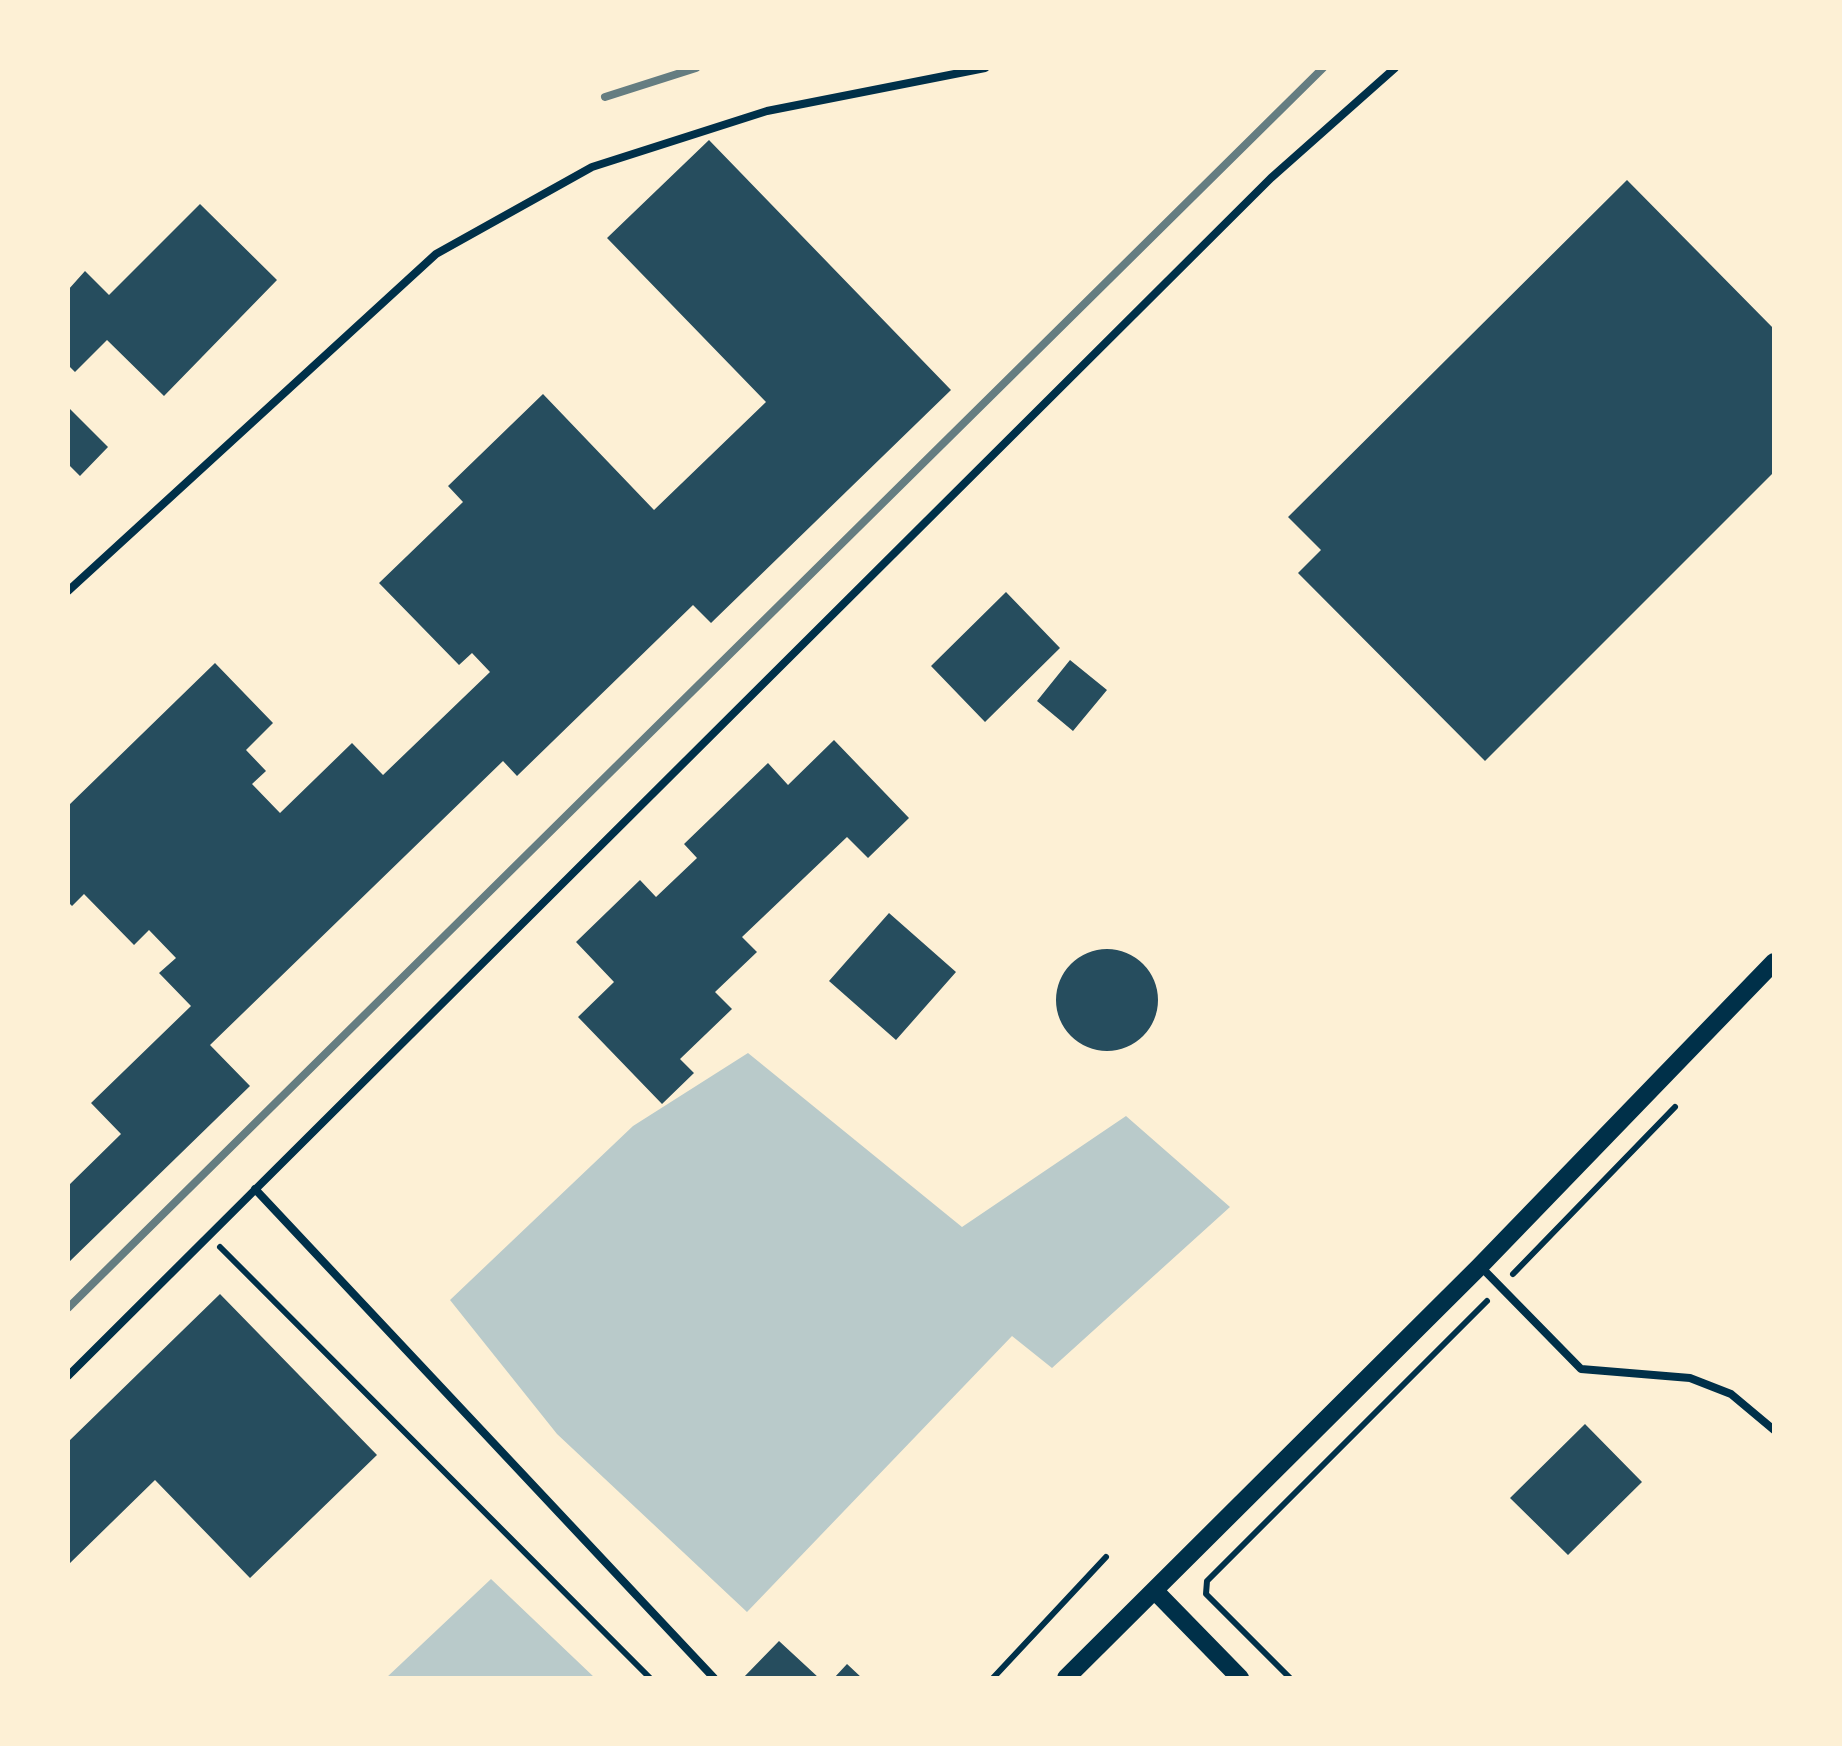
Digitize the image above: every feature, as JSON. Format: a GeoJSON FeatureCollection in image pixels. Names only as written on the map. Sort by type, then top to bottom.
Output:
{"type":"FeatureCollection","features":[{"type":"Feature","properties":{"kind":"street"},"geometry":{"type":"LineString","coordinates":[[1066,1678],[1480,1266],[1774,962]]}},
{"type":"Feature","properties":{"kind":"street"},"geometry":{"type":"LineString","coordinates":[[1156,1592],[1240,1678]]}},
{"type":"Feature","properties":{"kind":"lane"},"geometry":{"type":"LineString","coordinates":[[68,591],[436,254],[592,166],[767,111],[985,68]]}},
{"type":"Feature","properties":{"kind":"lane"},"geometry":{"type":"LineString","coordinates":[[68,1376],[1271,178],[1395,68]]}},
{"type":"Feature","properties":{"kind":"lane"},"geometry":{"type":"LineString","coordinates":[[255,1189],[710,1677]]}},
{"type":"Feature","properties":{"kind":"lane"},"geometry":{"type":"LineString","coordinates":[[1480,1266],[1581,1369],[1690,1378],[1731,1394],[1774,1430]]}},
{"type":"Feature","properties":{"kind":"path"},"geometry":{"type":"LineString","coordinates":[[1290,1678],[1206,1594],[1207,1581],[1679,1103]]}},
{"type":"Feature","properties":{"kind":"path"},"geometry":{"type":"LineString","coordinates":[[208,1236],[650,1678]]}},
{"type":"Feature","properties":{"kind":"path"},"geometry":{"type":"LineString","coordinates":[[993,1678],[1106,1557]]}},
{"type":"Feature","properties":{"kind":"shaded area"},"geometry":{"type":"Polygon","coordinates":[[[748,1053],[962,1227],[1126,1116],[1230,1207],[1052,1368],[1012,1336],[747,1612],[557,1434],[450,1300],[633,1126],[748,1053]]]}},
{"type":"Feature","properties":{"kind":"shaded area"},"geometry":{"type":"Polygon","coordinates":[[[491,1579],[595,1678],[386,1678],[491,1579]]]}},
{"type":"Feature","properties":{"kind":"building"},"geometry":{"type":"Polygon","coordinates":[[[709,140],[951,390],[711,623],[693,605],[517,776],[503,761],[210,1045],[250,1086],[68,1263],[68,1186],[121,1134],[91,1103],[191,1006],[159,973],[176,958],[149,930],[134,945],[84,894],[72,906],[68,902],[68,806],[215,663],[273,723],[246,750],[266,771],[252,784],[280,813],[352,743],[383,775],[490,672],[472,653],[459,665],[379,583],[463,502],[448,486],[543,394],[654,510],[766,402],[607,238],[709,140]]]}},
{"type":"Feature","properties":{"kind":"building"},"geometry":{"type":"Polygon","coordinates":[[[1627,180],[1774,329],[1774,472],[1485,761],[1298,573],[1321,550],[1288,517],[1627,180]]]}},
{"type":"Feature","properties":{"kind":"building"},"geometry":{"type":"Polygon","coordinates":[[[200,204],[277,280],[164,396],[107,340],[75,372],[68,365],[68,290],[85,271],[109,295],[200,204]]]}},
{"type":"Feature","properties":{"kind":"building"},"geometry":{"type":"Polygon","coordinates":[[[68,407],[108,447],[80,476],[68,464],[68,407]]]}},
{"type":"Feature","properties":{"kind":"building"},"geometry":{"type":"Polygon","coordinates":[[[1006,592],[1060,648],[985,722],[931,666],[1006,592]]]}},
{"type":"Feature","properties":{"kind":"building"},"geometry":{"type":"Polygon","coordinates":[[[1070,660],[1107,690],[1073,731],[1037,701],[1070,660]]]}},
{"type":"Feature","properties":{"kind":"building"},"geometry":{"type":"Polygon","coordinates":[[[834,740],[909,818],[868,858],[847,837],[742,937],[757,952],[715,992],[732,1009],[680,1059],[694,1073],[662,1104],[578,1017],[614,982],[576,942],[640,880],[656,897],[697,858],[684,844],[768,763],[788,785],[834,740]]]}},
{"type":"Feature","properties":{"kind":"building"},"geometry":{"type":"Polygon","coordinates":[[[889,913],[956,972],[896,1040],[829,981],[889,913]]]}},
{"type":"Feature","properties":{"kind":"building"},"geometry":{"type":"Polygon","coordinates":[[[1107,949],[1127,953],[1143,964],[1154,980],[1158,1000],[1154,1020],[1143,1036],[1127,1047],[1107,1051],[1087,1047],[1071,1036],[1060,1020],[1056,1000],[1060,980],[1071,964],[1087,953],[1107,949]]]}},
{"type":"Feature","properties":{"kind":"building"},"geometry":{"type":"Polygon","coordinates":[[[220,1294],[377,1455],[250,1578],[155,1480],[68,1565],[68,1442],[220,1294]]]}},
{"type":"Feature","properties":{"kind":"building"},"geometry":{"type":"Polygon","coordinates":[[[1585,1424],[1642,1482],[1568,1555],[1510,1498],[1585,1424]]]}},
{"type":"Feature","properties":{"kind":"building"},"geometry":{"type":"Polygon","coordinates":[[[779,1641],[819,1678],[743,1678],[779,1641]]]}},
{"type":"Feature","properties":{"kind":"building"},"geometry":{"type":"Polygon","coordinates":[[[847,1664],[862,1678],[834,1678],[847,1664]]]}},
{"type":"Feature","properties":{"kind":"railway"},"geometry":{"type":"LineString","coordinates":[[605,97],[696,68]]}},
{"type":"Feature","properties":{"kind":"railway"},"geometry":{"type":"LineString","coordinates":[[68,1308],[1323,68]]}}]}
